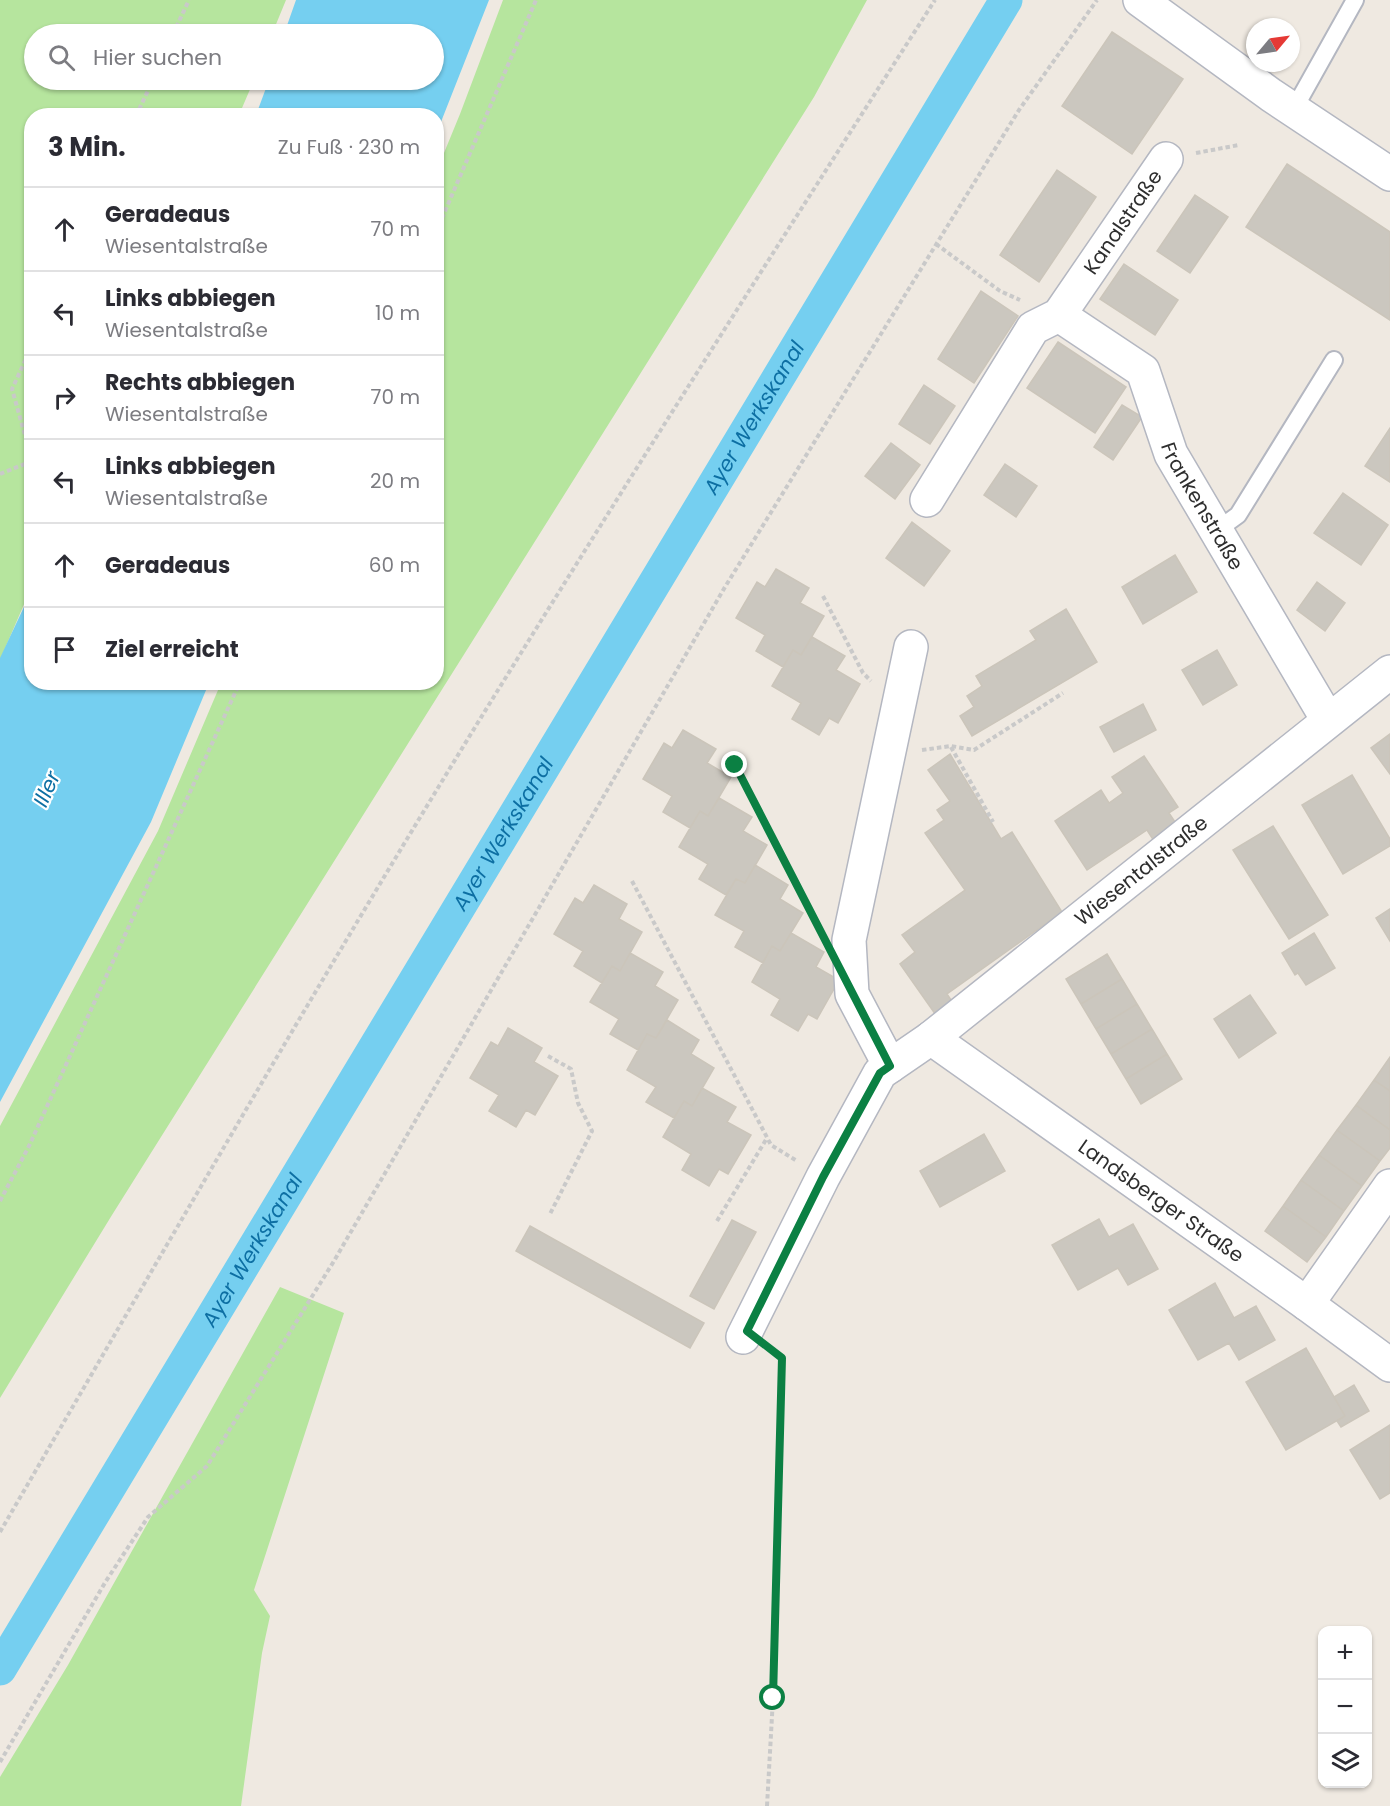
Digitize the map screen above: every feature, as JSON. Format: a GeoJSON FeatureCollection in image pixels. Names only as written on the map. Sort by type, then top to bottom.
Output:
{"type":"FeatureCollection","features":[{"type":"Feature","properties":{"kind":"street"},"geometry":{"type":"LineString","coordinates":[[1140,0],[1272,95],[1390,174]]}},
{"type":"Feature","properties":{"kind":"street","name":"Kanalstraße"},"geometry":{"type":"LineString","coordinates":[[1059,315],[1166,159]]}},
{"type":"Feature","properties":{"kind":"street"},"geometry":{"type":"LineString","coordinates":[[927,500],[1033,328],[1059,315]]}},
{"type":"Feature","properties":{"kind":"street","name":"Frankenstraße"},"geometry":{"type":"LineString","coordinates":[[1059,315],[1143,371],[1171,453],[1328,720]]}},
{"type":"Feature","properties":{"kind":"street"},"geometry":{"type":"LineString","coordinates":[[890,1066],[852,994],[849,940],[911,647]]}},
{"type":"Feature","properties":{"kind":"street","name":"Wiesentalstraße"},"geometry":{"type":"LineString","coordinates":[[745,1334],[823,1177],[880,1073],[931,1038],[1390,672]]}},
{"type":"Feature","properties":{"kind":"street","name":"Landsberger Straße"},"geometry":{"type":"LineString","coordinates":[[931,1038],[1390,1365]]}},
{"type":"Feature","properties":{"kind":"street"},"geometry":{"type":"LineString","coordinates":[[1307,1304],[1390,1186]]}},
{"type":"Feature","properties":{"kind":"lane"},"geometry":{"type":"LineString","coordinates":[[1294,109],[1355,0]]}},
{"type":"Feature","properties":{"kind":"lane"},"geometry":{"type":"LineString","coordinates":[[1216,531],[1238,515],[1334,360]]}},
{"type":"Feature","properties":{"kind":"path"},"geometry":{"type":"LineString","coordinates":[[178,24],[189,0]]}},
{"type":"Feature","properties":{"kind":"path"},"geometry":{"type":"LineString","coordinates":[[444,213],[536,0]]}},
{"type":"Feature","properties":{"kind":"path"},"geometry":{"type":"LineString","coordinates":[[0,1532],[210,1170],[475,729],[708,353],[935,0]]}},
{"type":"Feature","properties":{"kind":"path"},"geometry":{"type":"LineString","coordinates":[[0,1762],[106,1581],[148,1517],[207,1466],[322,1280],[725,587],[1019,110],[1097,0]]}},
{"type":"Feature","properties":{"kind":"path"},"geometry":{"type":"LineString","coordinates":[[140,108],[148,90]]}},
{"type":"Feature","properties":{"kind":"path"},"geometry":{"type":"LineString","coordinates":[[1166,159],[1239,145]]}},
{"type":"Feature","properties":{"kind":"path"},"geometry":{"type":"LineString","coordinates":[[936,244],[1000,291],[1059,315]]}},
{"type":"Feature","properties":{"kind":"path"},"geometry":{"type":"LineString","coordinates":[[24,363],[12,389],[24,432]]}},
{"type":"Feature","properties":{"kind":"path"},"geometry":{"type":"LineString","coordinates":[[0,474],[24,464]]}},
{"type":"Feature","properties":{"kind":"path"},"geometry":{"type":"LineString","coordinates":[[823,596],[863,673],[898,710]]}},
{"type":"Feature","properties":{"kind":"path"},"geometry":{"type":"LineString","coordinates":[[0,1201],[29,1146],[236,690]]}},
{"type":"Feature","properties":{"kind":"path"},"geometry":{"type":"LineString","coordinates":[[888,754],[951,746],[974,750],[1064,693]]}},
{"type":"Feature","properties":{"kind":"path"},"geometry":{"type":"LineString","coordinates":[[951,746],[993,822]]}},
{"type":"Feature","properties":{"kind":"path"},"geometry":{"type":"LineString","coordinates":[[735,765],[820,931]]}},
{"type":"Feature","properties":{"kind":"path"},"geometry":{"type":"LineString","coordinates":[[632,880],[771,1145],[823,1177]]}},
{"type":"Feature","properties":{"kind":"path"},"geometry":{"type":"LineString","coordinates":[[548,1056],[571,1069],[578,1103],[592,1131],[550,1214]]}},
{"type":"Feature","properties":{"kind":"path"},"geometry":{"type":"LineString","coordinates":[[717,1221],[767,1138]]}},
{"type":"Feature","properties":{"kind":"path"},"geometry":{"type":"LineString","coordinates":[[745,1334],[782,1358],[773,1698],[767,1806]]}},
{"type":"Feature","properties":{"kind":"green space"},"geometry":{"type":"Polygon","coordinates":[[[0,0],[286,0],[276,24],[24,24],[24,90],[250,90],[242,108],[24,108],[24,604],[0,660],[0,0]]]}},
{"type":"Feature","properties":{"kind":"green space"},"geometry":{"type":"Polygon","coordinates":[[[503,0],[867,0],[814,97],[444,686],[444,153],[503,0]]]}},
{"type":"Feature","properties":{"kind":"green space"},"geometry":{"type":"Polygon","coordinates":[[[218,690],[442,690],[112,1215],[0,1398],[0,1126],[158,831],[218,690]]]}},
{"type":"Feature","properties":{"kind":"green space"},"geometry":{"type":"Polygon","coordinates":[[[280,1287],[344,1313],[254,1590],[270,1616],[262,1653],[241,1806],[0,1806],[0,1777],[68,1665],[280,1287]]]}},
{"type":"Feature","properties":{"kind":"water"},"geometry":{"type":"Polygon","coordinates":[[[296,0],[489,0],[444,114],[444,108],[259,108],[265,90],[444,90],[444,24],[288,24],[296,0]]]}},
{"type":"Feature","properties":{"kind":"water","name":"Iller"},"geometry":{"type":"Polygon","coordinates":[[[24,607],[24,690],[206,690],[151,822],[0,1102],[0,658],[24,607]]]}},
{"type":"Feature","properties":{"kind":"building"},"geometry":{"type":"Polygon","coordinates":[[[1112,32],[1183,79],[1132,154],[1062,106],[1112,32]]]}},
{"type":"Feature","properties":{"kind":"building"},"geometry":{"type":"Polygon","coordinates":[[[1287,164],[1390,232],[1390,320],[1246,227],[1287,164]]]}},
{"type":"Feature","properties":{"kind":"building"},"geometry":{"type":"Polygon","coordinates":[[[1057,170],[1096,197],[1039,282],[1000,255],[1057,170]]]}},
{"type":"Feature","properties":{"kind":"building"},"geometry":{"type":"Polygon","coordinates":[[[1195,195],[1228,217],[1190,273],[1157,251],[1195,195]]]}},
{"type":"Feature","properties":{"kind":"building"},"geometry":{"type":"Polygon","coordinates":[[[1124,264],[1178,300],[1155,335],[1100,299],[1124,264]]]}},
{"type":"Feature","properties":{"kind":"building"},"geometry":{"type":"Polygon","coordinates":[[[981,291],[1018,316],[974,383],[938,359],[981,291]]]}},
{"type":"Feature","properties":{"kind":"building"},"geometry":{"type":"Polygon","coordinates":[[[1058,342],[1126,387],[1095,433],[1027,388],[1058,342]]]}},
{"type":"Feature","properties":{"kind":"building"},"geometry":{"type":"Polygon","coordinates":[[[924,385],[955,406],[930,444],[899,424],[924,385]]]}},
{"type":"Feature","properties":{"kind":"building"},"geometry":{"type":"Polygon","coordinates":[[[1122,405],[1142,417],[1113,460],[1094,447],[1122,405]]]}},
{"type":"Feature","properties":{"kind":"building"},"geometry":{"type":"Polygon","coordinates":[[[1390,428],[1390,482],[1365,466],[1390,428]]]}},
{"type":"Feature","properties":{"kind":"building"},"geometry":{"type":"Polygon","coordinates":[[[891,443],[920,465],[895,499],[865,476],[891,443]]]}},
{"type":"Feature","properties":{"kind":"building"},"geometry":{"type":"Polygon","coordinates":[[[1005,464],[1037,486],[1016,517],[984,495],[1005,464]]]}},
{"type":"Feature","properties":{"kind":"building"},"geometry":{"type":"Polygon","coordinates":[[[1343,493],[1388,525],[1361,565],[1314,533],[1343,493]]]}},
{"type":"Feature","properties":{"kind":"building"},"geometry":{"type":"Polygon","coordinates":[[[912,522],[950,551],[924,586],[886,558],[912,522]]]}},
{"type":"Feature","properties":{"kind":"building"},"geometry":{"type":"Polygon","coordinates":[[[1175,555],[1197,592],[1143,624],[1122,587],[1175,555]]]}},
{"type":"Feature","properties":{"kind":"building"},"geometry":{"type":"Polygon","coordinates":[[[776,569],[809,588],[800,603],[824,616],[801,655],[793,650],[783,667],[756,651],[765,635],[736,618],[757,582],[765,587],[776,569]]]}},
{"type":"Feature","properties":{"kind":"building"},"geometry":{"type":"Polygon","coordinates":[[[1317,582],[1345,603],[1325,631],[1297,610],[1317,582]]]}},
{"type":"Feature","properties":{"kind":"building"},"geometry":{"type":"Polygon","coordinates":[[[1066,609],[1097,662],[972,736],[960,716],[974,707],[967,696],[982,686],[976,676],[1036,640],[1030,631],[1066,609]]]}},
{"type":"Feature","properties":{"kind":"building"},"geometry":{"type":"Polygon","coordinates":[[[812,637],[845,656],[836,670],[860,684],[838,723],[829,718],[819,735],[792,719],[801,703],[772,686],[793,650],[801,655],[812,637]]]}},
{"type":"Feature","properties":{"kind":"building"},"geometry":{"type":"Polygon","coordinates":[[[1217,650],[1237,685],[1203,705],[1182,670],[1217,650]]]}},
{"type":"Feature","properties":{"kind":"building"},"geometry":{"type":"Polygon","coordinates":[[[1143,704],[1156,730],[1114,752],[1100,727],[1143,704]]]}},
{"type":"Feature","properties":{"kind":"building"},"geometry":{"type":"Polygon","coordinates":[[[683,730],[716,749],[707,763],[731,777],[708,816],[700,811],[690,828],[663,812],[672,796],[643,779],[664,743],[672,748],[683,730]]]}},
{"type":"Feature","properties":{"kind":"building"},"geometry":{"type":"Polygon","coordinates":[[[1390,734],[1390,774],[1371,748],[1390,734]]]}},
{"type":"Feature","properties":{"kind":"building"},"geometry":{"type":"Polygon","coordinates":[[[950,754],[1001,839],[1012,832],[1062,912],[947,994],[955,1006],[938,1018],[900,964],[915,952],[902,935],[965,890],[925,833],[944,820],[937,810],[950,801],[928,770],[950,754]]]}},
{"type":"Feature","properties":{"kind":"building"},"geometry":{"type":"Polygon","coordinates":[[[1144,756],[1178,807],[1169,813],[1177,825],[1154,841],[1147,830],[1087,870],[1055,821],[1101,790],[1109,803],[1123,793],[1112,777],[1144,756]]]}},
{"type":"Feature","properties":{"kind":"building"},"geometry":{"type":"Polygon","coordinates":[[[1352,775],[1390,839],[1390,846],[1343,874],[1302,805],[1352,775]]]}},
{"type":"Feature","properties":{"kind":"building"},"geometry":{"type":"Polygon","coordinates":[[[719,798],[752,817],[743,831],[767,845],[745,883],[736,879],[726,895],[699,879],[708,864],[679,847],[700,811],[708,816],[719,798]]]}},
{"type":"Feature","properties":{"kind":"building"},"geometry":{"type":"Polygon","coordinates":[[[1273,826],[1328,915],[1289,939],[1233,850],[1273,826]]]}},
{"type":"Feature","properties":{"kind":"building"},"geometry":{"type":"Polygon","coordinates":[[[755,865],[788,885],[780,899],[803,913],[780,951],[772,946],[763,963],[735,947],[744,931],[715,915],[736,879],[745,883],[755,865]]]}},
{"type":"Feature","properties":{"kind":"building"},"geometry":{"type":"Polygon","coordinates":[[[594,885],[627,904],[619,919],[642,932],[620,971],[612,966],[602,983],[574,966],[583,951],[554,934],[575,898],[583,903],[594,885]]]}},
{"type":"Feature","properties":{"kind":"building"},"geometry":{"type":"Polygon","coordinates":[[[1390,909],[1390,941],[1376,918],[1390,909]]]}},
{"type":"Feature","properties":{"kind":"building"},"geometry":{"type":"Polygon","coordinates":[[[791,933],[824,952],[816,967],[839,980],[817,1019],[808,1014],[798,1031],[771,1015],[780,999],[752,982],[772,946],[780,951],[791,933]]]}},
{"type":"Feature","properties":{"kind":"building"},"geometry":{"type":"Polygon","coordinates":[[[1314,933],[1335,968],[1306,985],[1298,973],[1295,975],[1282,953],[1314,933]]]}},
{"type":"Feature","properties":{"kind":"building"},"geometry":{"type":"Polygon","coordinates":[[[630,953],[663,972],[655,986],[678,1000],[656,1038],[647,1034],[638,1050],[610,1034],[619,1019],[590,1002],[612,966],[620,971],[630,953]]]}},
{"type":"Feature","properties":{"kind":"building"},"geometry":{"type":"Polygon","coordinates":[[[1107,954],[1122,979],[1081,1004],[1066,979],[1107,954]]]}},
{"type":"Feature","properties":{"kind":"building"},"geometry":{"type":"Polygon","coordinates":[[[1122,979],[1137,1004],[1096,1029],[1081,1004],[1122,979]]]}},
{"type":"Feature","properties":{"kind":"building"},"geometry":{"type":"Polygon","coordinates":[[[1250,995],[1276,1033],[1239,1058],[1214,1019],[1250,995]]]}},
{"type":"Feature","properties":{"kind":"building"},"geometry":{"type":"Polygon","coordinates":[[[1137,1004],[1152,1029],[1111,1054],[1096,1029],[1137,1004]]]}},
{"type":"Feature","properties":{"kind":"building"},"geometry":{"type":"Polygon","coordinates":[[[667,1020],[699,1040],[691,1054],[714,1068],[692,1106],[684,1101],[674,1118],[646,1102],[656,1087],[627,1070],[647,1034],[656,1038],[667,1020]]]}},
{"type":"Feature","properties":{"kind":"building"},"geometry":{"type":"Polygon","coordinates":[[[508,1028],[542,1048],[534,1062],[558,1076],[535,1115],[526,1110],[516,1127],[489,1111],[499,1095],[470,1078],[491,1042],[498,1046],[508,1028]]]}},
{"type":"Feature","properties":{"kind":"building"},"geometry":{"type":"Polygon","coordinates":[[[1152,1029],[1167,1054],[1126,1079],[1111,1054],[1152,1029]]]}},
{"type":"Feature","properties":{"kind":"building"},"geometry":{"type":"Polygon","coordinates":[[[1167,1054],[1182,1079],[1141,1104],[1126,1079],[1167,1054]]]}},
{"type":"Feature","properties":{"kind":"building"},"geometry":{"type":"Polygon","coordinates":[[[1390,1057],[1390,1091],[1374,1080],[1390,1057]]]}},
{"type":"Feature","properties":{"kind":"building"},"geometry":{"type":"Polygon","coordinates":[[[1374,1080],[1390,1091],[1390,1130],[1356,1105],[1374,1080]]]}},
{"type":"Feature","properties":{"kind":"building"},"geometry":{"type":"Polygon","coordinates":[[[702,1088],[736,1107],[727,1122],[751,1135],[728,1174],[719,1169],[709,1186],[682,1170],[691,1154],[663,1137],[684,1101],[692,1106],[702,1088]]]}},
{"type":"Feature","properties":{"kind":"building"},"geometry":{"type":"Polygon","coordinates":[[[1356,1105],[1390,1130],[1390,1148],[1380,1161],[1337,1130],[1356,1105]]]}},
{"type":"Feature","properties":{"kind":"building"},"geometry":{"type":"Polygon","coordinates":[[[1337,1130],[1380,1161],[1362,1186],[1319,1155],[1337,1130]]]}},
{"type":"Feature","properties":{"kind":"building"},"geometry":{"type":"Polygon","coordinates":[[[984,1134],[1005,1171],[940,1207],[920,1171],[984,1134]]]}},
{"type":"Feature","properties":{"kind":"building"},"geometry":{"type":"Polygon","coordinates":[[[1319,1155],[1362,1186],[1344,1211],[1301,1180],[1319,1155]]]}},
{"type":"Feature","properties":{"kind":"building"},"geometry":{"type":"Polygon","coordinates":[[[1301,1180],[1344,1211],[1326,1237],[1283,1206],[1301,1180]]]}},
{"type":"Feature","properties":{"kind":"building"},"geometry":{"type":"Polygon","coordinates":[[[1283,1206],[1326,1237],[1307,1262],[1265,1231],[1283,1206]]]}},
{"type":"Feature","properties":{"kind":"building"},"geometry":{"type":"Polygon","coordinates":[[[1099,1219],[1109,1237],[1133,1224],[1158,1269],[1128,1285],[1118,1268],[1078,1290],[1052,1245],[1099,1219]]]}},
{"type":"Feature","properties":{"kind":"building"},"geometry":{"type":"Polygon","coordinates":[[[732,1220],[756,1232],[714,1309],[690,1296],[732,1220]]]}},
{"type":"Feature","properties":{"kind":"building"},"geometry":{"type":"Polygon","coordinates":[[[530,1226],[704,1323],[690,1348],[516,1251],[530,1226]]]}},
{"type":"Feature","properties":{"kind":"building"},"geometry":{"type":"Polygon","coordinates":[[[1215,1283],[1234,1318],[1256,1306],[1275,1340],[1239,1360],[1229,1343],[1198,1360],[1169,1310],[1215,1283]]]}},
{"type":"Feature","properties":{"kind":"building"},"geometry":{"type":"Polygon","coordinates":[[[1306,1348],[1345,1416],[1286,1450],[1246,1382],[1306,1348]]]}},
{"type":"Feature","properties":{"kind":"building"},"geometry":{"type":"Polygon","coordinates":[[[1354,1385],[1369,1411],[1341,1427],[1337,1421],[1345,1416],[1334,1397],[1354,1385]]]}},
{"type":"Feature","properties":{"kind":"building"},"geometry":{"type":"Polygon","coordinates":[[[1390,1425],[1390,1493],[1380,1499],[1350,1450],[1390,1425]]]}},
{"type":"Feature","properties":{"kind":"waterway","name":"Ayer Werkskanal"},"geometry":{"type":"LineString","coordinates":[[0,1669],[1006,0]]}},
{"type":"Feature","properties":{"kind":"route"},"geometry":{"type":"LineString","coordinates":[[735,765],[890,1066],[880,1073],[823,1177],[747,1331],[782,1358],[773,1698]]}}]}
